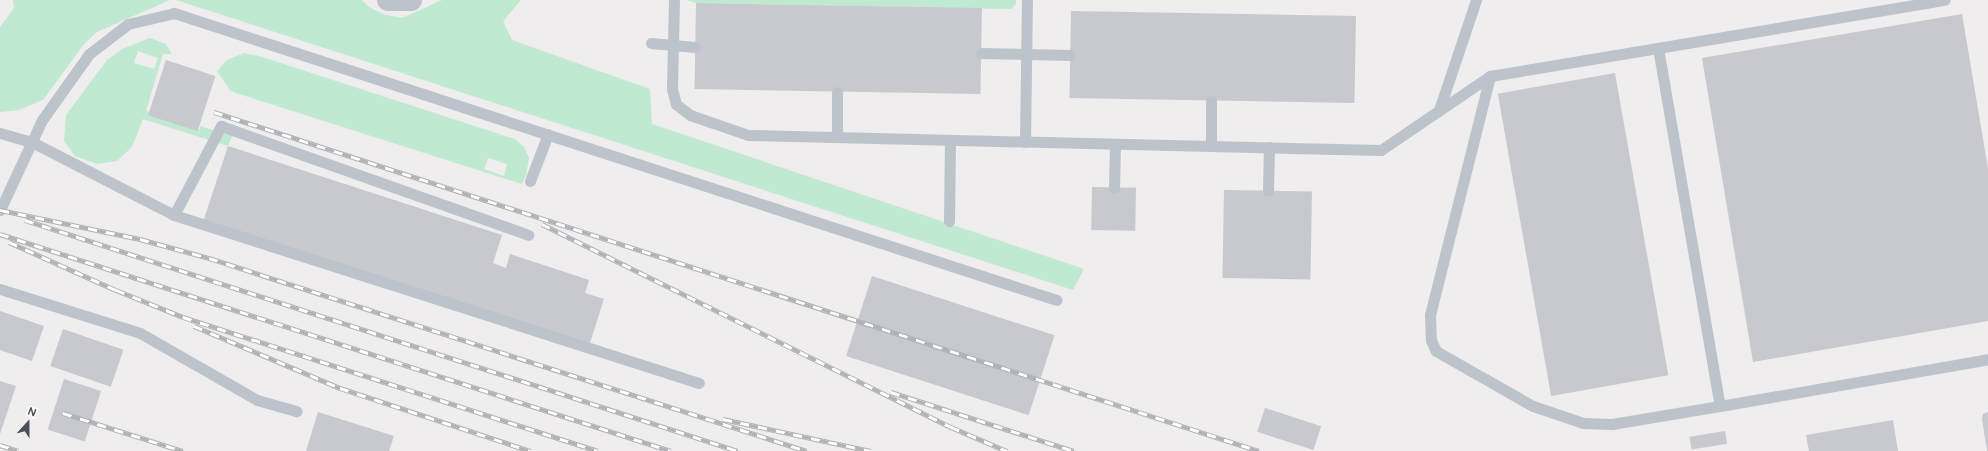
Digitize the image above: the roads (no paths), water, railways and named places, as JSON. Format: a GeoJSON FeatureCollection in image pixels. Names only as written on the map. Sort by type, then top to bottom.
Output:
{"type":"FeatureCollection","features":[{"type":"Feature","properties":{"kind":"street"},"geometry":{"type":"LineString","coordinates":[[388,0],[411,0]]}},
{"type":"Feature","properties":{"kind":"lane"},"geometry":{"type":"LineString","coordinates":[[674,0],[673,97],[676,104],[690,115],[748,135],[1381,150],[1490,76],[1945,0]]}},
{"type":"Feature","properties":{"kind":"lane"},"geometry":{"type":"LineString","coordinates":[[1025,142],[1027,0]]}},
{"type":"Feature","properties":{"kind":"lane"},"geometry":{"type":"LineString","coordinates":[[1439,110],[1476,0]]}},
{"type":"Feature","properties":{"kind":"lane"},"geometry":{"type":"LineString","coordinates":[[0,210],[42,120],[89,54],[128,24],[174,13],[1056,300]]}},
{"type":"Feature","properties":{"kind":"lane"},"geometry":{"type":"LineString","coordinates":[[651,43],[696,47]]}},
{"type":"Feature","properties":{"kind":"lane"},"geometry":{"type":"LineString","coordinates":[[1658,48],[1720,406]]}},
{"type":"Feature","properties":{"kind":"lane"},"geometry":{"type":"LineString","coordinates":[[981,53],[1070,55]]}},
{"type":"Feature","properties":{"kind":"lane"},"geometry":{"type":"LineString","coordinates":[[1490,76],[1430,314],[1431,340],[1436,351],[1533,406],[1583,422],[1612,424],[1988,359]]}},
{"type":"Feature","properties":{"kind":"lane"},"geometry":{"type":"LineString","coordinates":[[837,92],[837,137]]}},
{"type":"Feature","properties":{"kind":"lane"},"geometry":{"type":"LineString","coordinates":[[1211,146],[1212,101]]}},
{"type":"Feature","properties":{"kind":"lane"},"geometry":{"type":"LineString","coordinates":[[174,215],[221,126],[528,235]]}},
{"type":"Feature","properties":{"kind":"lane"},"geometry":{"type":"LineString","coordinates":[[0,133],[32,142],[174,215],[699,383]]}},
{"type":"Feature","properties":{"kind":"lane"},"geometry":{"type":"LineString","coordinates":[[530,181],[548,134]]}},
{"type":"Feature","properties":{"kind":"lane"},"geometry":{"type":"LineString","coordinates":[[949,221],[950,140]]}},
{"type":"Feature","properties":{"kind":"lane"},"geometry":{"type":"LineString","coordinates":[[1114,188],[1115,144]]}},
{"type":"Feature","properties":{"kind":"lane"},"geometry":{"type":"LineString","coordinates":[[1268,191],[1269,147]]}},
{"type":"Feature","properties":{"kind":"lane"},"geometry":{"type":"LineString","coordinates":[[0,289],[140,333],[256,400],[296,411]]}},
{"type":"Feature","properties":{"kind":"railway"},"geometry":{"type":"LineString","coordinates":[[214,112],[1259,451]]}},
{"type":"Feature","properties":{"kind":"railway"},"geometry":{"type":"LineString","coordinates":[[0,210],[140,239],[209,258],[807,451]]}},
{"type":"Feature","properties":{"kind":"railway"},"geometry":{"type":"LineString","coordinates":[[25,220],[738,451]]}},
{"type":"Feature","properties":{"kind":"railway"},"geometry":{"type":"LineString","coordinates":[[542,224],[951,427],[1007,451]]}},
{"type":"Feature","properties":{"kind":"railway"},"geometry":{"type":"LineString","coordinates":[[0,234],[671,451]]}},
{"type":"Feature","properties":{"kind":"railway"},"geometry":{"type":"LineString","coordinates":[[9,242],[116,290],[183,317],[598,451]]}},
{"type":"Feature","properties":{"kind":"railway"},"geometry":{"type":"LineString","coordinates":[[194,326],[340,388],[531,451]]}},
{"type":"Feature","properties":{"kind":"railway"},"geometry":{"type":"LineString","coordinates":[[891,392],[1074,451]]}},
{"type":"Feature","properties":{"kind":"railway"},"geometry":{"type":"LineString","coordinates":[[63,413],[183,451]]}},
{"type":"Feature","properties":{"kind":"railway"},"geometry":{"type":"LineString","coordinates":[[723,419],[871,451]]}},
{"type":"Feature","properties":{"kind":"railway"},"geometry":{"type":"LineString","coordinates":[[0,445],[18,451]]}}]}
